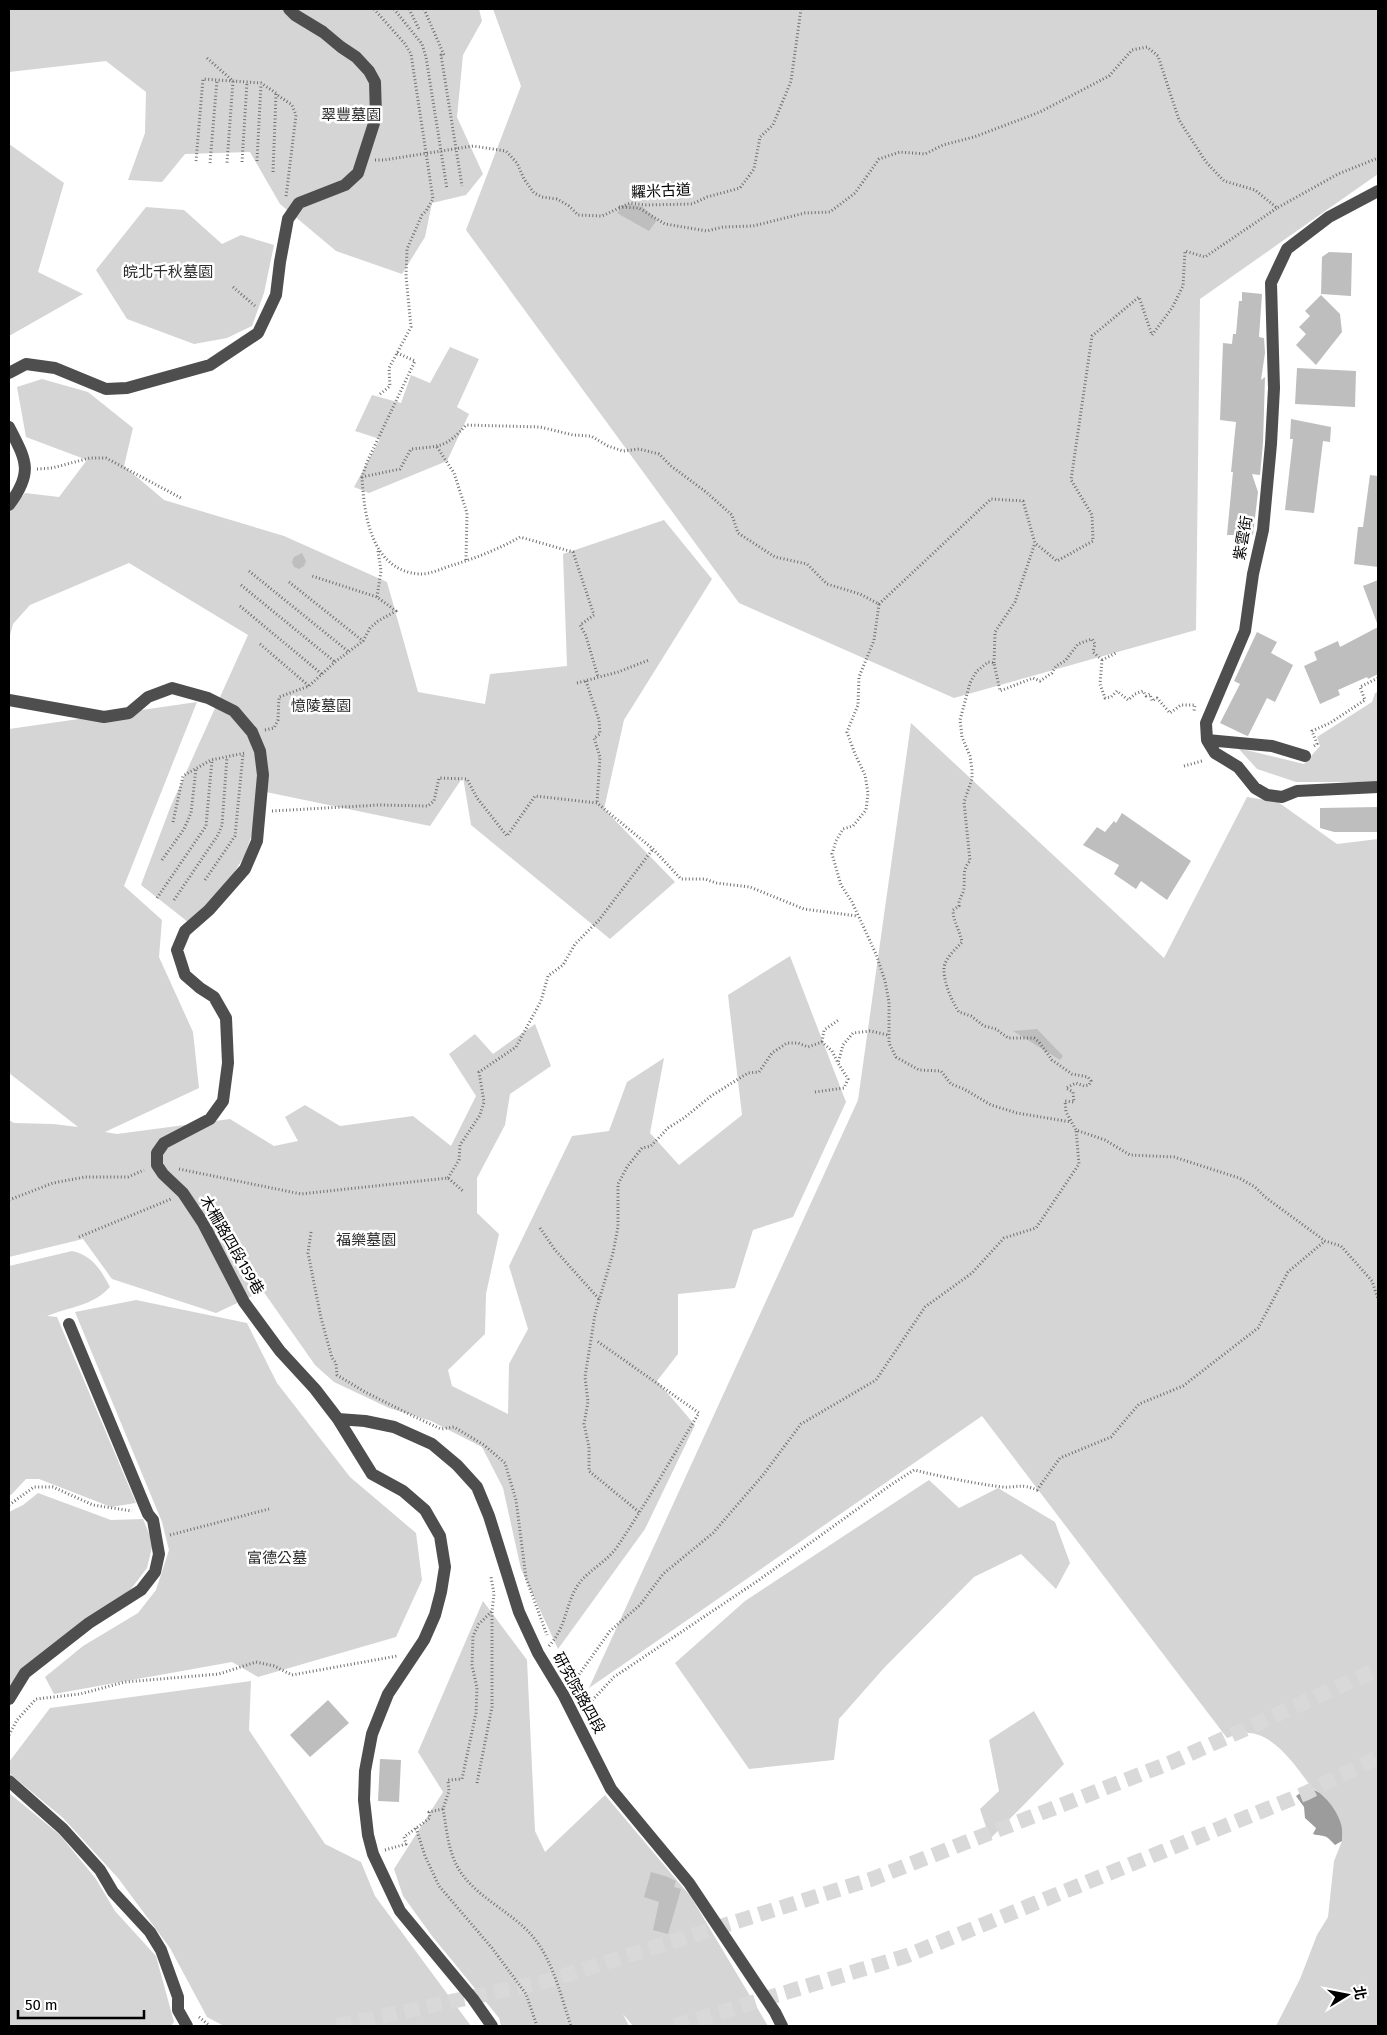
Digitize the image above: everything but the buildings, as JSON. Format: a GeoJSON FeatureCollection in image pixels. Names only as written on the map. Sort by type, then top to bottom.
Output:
{"type":"FeatureCollection","features":[{"type":"Feature","properties":{"kind":"street"},"geometry":{"type":"LineString","coordinates":[[9,373],[26,364],[54,368],[106,390],[127,388],[210,365],[258,332],[267,317],[276,295],[288,219],[299,204],[345,185],[358,173],[376,117],[375,82],[370,71],[356,57],[340,47],[323,32],[295,15],[290,9]]}},
{"type":"Feature","properties":{"kind":"street","name":"紫雲街"},"geometry":{"type":"LineString","coordinates":[[1207,740],[1206,723],[1245,631],[1253,574],[1263,530],[1274,388],[1271,284],[1287,249],[1329,217],[1378,192]]}},
{"type":"Feature","properties":{"kind":"street"},"geometry":{"type":"LineString","coordinates":[[9,427],[23,454],[27,470],[9,504]]}},
{"type":"Feature","properties":{"kind":"street"},"geometry":{"type":"LineString","coordinates":[[9,700],[104,717],[129,713],[148,697],[172,688],[208,698],[234,711],[252,732],[260,750],[263,775],[257,841],[245,869],[209,910],[185,931],[177,950],[186,975],[200,988],[214,997],[226,1018],[228,1063],[223,1101],[210,1119],[164,1143],[157,1152],[157,1164]]}},
{"type":"Feature","properties":{"kind":"street"},"geometry":{"type":"LineString","coordinates":[[1207,740],[1272,746],[1305,756]]}},
{"type":"Feature","properties":{"kind":"street"},"geometry":{"type":"LineString","coordinates":[[1207,740],[1215,753],[1238,768],[1255,788],[1267,795],[1282,796],[1297,791],[1378,787]]}},
{"type":"Feature","properties":{"kind":"street","name":"木柵路四段159巷"},"geometry":{"type":"LineString","coordinates":[[157,1164],[163,1174],[183,1193],[203,1223],[244,1302],[280,1351],[315,1389],[338,1419],[372,1474],[403,1491],[425,1510],[440,1536],[444,1567],[441,1592],[435,1615],[424,1640],[414,1652],[388,1694],[372,1734],[364,1771],[364,1800],[368,1835],[373,1854],[400,1911],[473,1999],[492,2026]]}},
{"type":"Feature","properties":{"kind":"street"},"geometry":{"type":"LineString","coordinates":[[9,1699],[26,1673],[89,1623],[141,1590],[155,1572],[159,1554],[153,1520],[148,1514],[69,1324]]}},
{"type":"Feature","properties":{"kind":"street","name":"研究院路四段"},"geometry":{"type":"LineString","coordinates":[[338,1419],[365,1421],[394,1427],[432,1444],[458,1465],[477,1488],[490,1516],[519,1612],[538,1653],[564,1696],[611,1789],[689,1883],[775,2012],[782,2026]]}},
{"type":"Feature","properties":{"kind":"street"},"geometry":{"type":"LineString","coordinates":[[9,1781],[63,1829],[100,1870],[113,1892],[150,1932],[161,1950],[178,1997],[178,2010],[186,2026]]}},
{"type":"Feature","properties":{"kind":"path"},"geometry":{"type":"LineString","coordinates":[[374,9],[405,44],[411,54],[434,199],[422,215],[407,249],[406,276],[411,327],[390,368],[390,386],[379,395]]}},
{"type":"Feature","properties":{"kind":"path"},"geometry":{"type":"LineString","coordinates":[[394,9],[422,44],[426,57],[446,189]]}},
{"type":"Feature","properties":{"kind":"path"},"geometry":{"type":"LineString","coordinates":[[409,9],[420,29]]}},
{"type":"Feature","properties":{"kind":"path"},"geometry":{"type":"LineString","coordinates":[[424,9],[444,55],[441,55],[462,186]]}},
{"type":"Feature","properties":{"kind":"path","name":"糶米古道"},"geometry":{"type":"LineString","coordinates":[[362,160],[384,160],[477,145],[506,151],[517,163],[524,179],[534,193],[542,197],[558,199],[578,215],[602,216],[619,206],[630,203],[645,205],[692,204],[707,197],[740,188],[754,169],[760,137],[772,125],[791,81],[801,9]]}},
{"type":"Feature","properties":{"kind":"path"},"geometry":{"type":"LineString","coordinates":[[619,206],[639,208],[665,224],[707,231],[723,227],[753,226],[805,213],[830,212],[855,193],[879,159],[900,152],[925,154],[943,145],[974,137],[1040,112],[1109,76],[1132,50],[1148,47],[1158,56],[1179,120],[1206,162],[1224,181],[1255,190],[1277,208]]}},
{"type":"Feature","properties":{"kind":"path"},"geometry":{"type":"LineString","coordinates":[[207,58],[233,81]]}},
{"type":"Feature","properties":{"kind":"path"},"geometry":{"type":"LineString","coordinates":[[196,162],[203,79],[261,83],[292,105],[295,112],[285,200],[293,210]]}},
{"type":"Feature","properties":{"kind":"path"},"geometry":{"type":"LineString","coordinates":[[210,163],[217,80]]}},
{"type":"Feature","properties":{"kind":"path"},"geometry":{"type":"LineString","coordinates":[[226,163],[233,81]]}},
{"type":"Feature","properties":{"kind":"path"},"geometry":{"type":"LineString","coordinates":[[242,162],[248,82]]}},
{"type":"Feature","properties":{"kind":"path"},"geometry":{"type":"LineString","coordinates":[[257,161],[261,83]]}},
{"type":"Feature","properties":{"kind":"path"},"geometry":{"type":"LineString","coordinates":[[273,172],[276,94]]}},
{"type":"Feature","properties":{"kind":"path"},"geometry":{"type":"LineString","coordinates":[[1035,543],[1057,561],[1093,542],[1092,515],[1071,480],[1092,336],[1139,297],[1152,335],[1172,308],[1183,286],[1184,251],[1205,257],[1277,208],[1338,174],[1378,158]]}},
{"type":"Feature","properties":{"kind":"path"},"geometry":{"type":"LineString","coordinates":[[233,286],[267,317]]}},
{"type":"Feature","properties":{"kind":"path"},"geometry":{"type":"LineString","coordinates":[[377,597],[381,571],[377,548],[364,508],[362,477],[367,462],[415,361],[397,353]]}},
{"type":"Feature","properties":{"kind":"path"},"geometry":{"type":"LineString","coordinates":[[362,477],[400,469],[411,449],[437,447],[453,439],[466,425],[540,427],[573,435],[591,436],[608,446],[623,451],[639,449],[659,454],[670,466],[706,492],[732,515],[738,533],[776,557],[808,564],[828,584],[860,594],[879,604]]}},
{"type":"Feature","properties":{"kind":"path"},"geometry":{"type":"LineString","coordinates":[[437,447],[454,473],[467,512],[466,561]]}},
{"type":"Feature","properties":{"kind":"path"},"geometry":{"type":"LineString","coordinates":[[27,470],[52,468],[90,458],[106,458],[182,498]]}},
{"type":"Feature","properties":{"kind":"path"},"geometry":{"type":"LineString","coordinates":[[1071,1122],[1017,1113],[991,1106],[951,1084],[941,1071],[919,1070],[896,1057],[889,1043],[889,1002],[885,981],[876,954],[852,902],[841,885],[832,854],[843,828],[853,826],[866,810],[868,793],[865,775],[854,754],[847,732],[858,705],[860,677],[874,640],[879,604],[991,499],[1023,501],[1035,543],[1015,602],[995,632],[994,663],[1000,691],[1033,678],[1040,681],[1052,673],[1056,666],[1065,662],[1078,644],[1092,639],[1095,644],[1093,652],[1102,660]]}},
{"type":"Feature","properties":{"kind":"path"},"geometry":{"type":"LineString","coordinates":[[377,548],[397,568],[420,574],[466,561],[500,548],[520,537],[573,552],[594,615],[580,624],[586,636],[598,677]]}},
{"type":"Feature","properties":{"kind":"path"},"geometry":{"type":"LineString","coordinates":[[250,571],[349,652]]}},
{"type":"Feature","properties":{"kind":"path"},"geometry":{"type":"LineString","coordinates":[[252,732],[274,728],[278,720],[279,697],[309,686],[363,641],[370,628],[378,621],[396,611],[377,597],[312,576]]}},
{"type":"Feature","properties":{"kind":"path"},"geometry":{"type":"LineString","coordinates":[[289,582],[363,641]]}},
{"type":"Feature","properties":{"kind":"path"},"geometry":{"type":"LineString","coordinates":[[241,585],[336,662]]}},
{"type":"Feature","properties":{"kind":"path"},"geometry":{"type":"LineString","coordinates":[[240,606],[323,675]]}},
{"type":"Feature","properties":{"kind":"path"},"geometry":{"type":"LineString","coordinates":[[260,644],[309,686]]}},
{"type":"Feature","properties":{"kind":"path"},"geometry":{"type":"LineString","coordinates":[[1102,660],[1116,653]]}},
{"type":"Feature","properties":{"kind":"path"},"geometry":{"type":"LineString","coordinates":[[577,683],[649,660]]}},
{"type":"Feature","properties":{"kind":"path"},"geometry":{"type":"LineString","coordinates":[[1102,660],[1100,684],[1105,698],[1111,697],[1117,691],[1128,700],[1135,694],[1143,692],[1146,696],[1150,694],[1152,700],[1156,698],[1170,713],[1180,705],[1195,705],[1193,721],[1206,723]]}},
{"type":"Feature","properties":{"kind":"path"},"geometry":{"type":"LineString","coordinates":[[564,1696],[610,1631],[640,1605],[663,1574],[712,1533],[763,1475],[801,1424],[876,1380],[925,1307],[972,1273],[1004,1238],[1036,1228],[1079,1164],[1076,1130],[1066,1112],[1065,1100],[1074,1102],[1075,1100],[1073,1092],[1066,1088],[1076,1083],[1084,1086],[1090,1085],[1091,1081],[1088,1077],[1072,1074],[1052,1060],[1040,1042],[1034,1038],[1008,1038],[996,1029],[984,1026],[971,1016],[960,1012],[949,994],[944,968],[948,959],[962,942],[960,930],[953,916],[953,910],[959,906],[964,887],[964,868],[970,861],[964,802],[972,779],[972,769],[970,756],[962,737],[960,720],[970,683],[976,672],[988,662],[994,663]]}},
{"type":"Feature","properties":{"kind":"path"},"geometry":{"type":"LineString","coordinates":[[1305,756],[1317,744],[1312,731],[1330,723],[1366,700],[1360,687],[1378,678]]}},
{"type":"Feature","properties":{"kind":"path"},"geometry":{"type":"LineString","coordinates":[[586,681],[599,720],[600,734],[594,738],[600,757],[597,803]]}},
{"type":"Feature","properties":{"kind":"path"},"geometry":{"type":"LineString","coordinates":[[173,822],[183,776],[212,760],[260,750]]}},
{"type":"Feature","properties":{"kind":"path"},"geometry":{"type":"LineString","coordinates":[[205,880],[235,836],[243,754]]}},
{"type":"Feature","properties":{"kind":"path"},"geometry":{"type":"LineString","coordinates":[[174,900],[218,835],[222,825],[227,757]]}},
{"type":"Feature","properties":{"kind":"path"},"geometry":{"type":"LineString","coordinates":[[157,898],[206,826],[212,760]]}},
{"type":"Feature","properties":{"kind":"path"},"geometry":{"type":"LineString","coordinates":[[162,860],[184,829],[191,813],[196,768]]}},
{"type":"Feature","properties":{"kind":"path"},"geometry":{"type":"LineString","coordinates":[[261,812],[379,805],[428,806],[434,801],[439,778],[467,779],[477,798],[507,836],[535,796],[597,803],[653,849],[681,879],[705,879],[716,883],[750,887],[804,909],[857,916]]}},
{"type":"Feature","properties":{"kind":"path"},"geometry":{"type":"LineString","coordinates":[[448,1178],[460,1160],[460,1145],[480,1114],[484,1102],[479,1072],[516,1047],[542,1001],[548,976],[563,965],[575,944],[599,920],[653,849]]}},
{"type":"Feature","properties":{"kind":"path"},"geometry":{"type":"LineString","coordinates":[[822,1042],[824,1030],[840,1019]]}},
{"type":"Feature","properties":{"kind":"path"},"geometry":{"type":"LineString","coordinates":[[838,1062],[843,1045],[853,1033],[870,1031],[888,1035]]}},
{"type":"Feature","properties":{"kind":"path"},"geometry":{"type":"LineString","coordinates":[[815,1092],[844,1088],[848,1079],[832,1051],[822,1042]]}},
{"type":"Feature","properties":{"kind":"path"},"geometry":{"type":"LineString","coordinates":[[638,1512],[589,1471],[589,1447],[584,1424],[588,1402],[585,1377],[595,1314],[613,1253],[618,1227],[618,1184],[627,1167],[642,1148],[651,1146],[668,1128],[684,1118],[711,1096],[748,1073],[759,1072],[772,1053],[787,1043],[808,1047],[822,1042]]}},
{"type":"Feature","properties":{"kind":"path"},"geometry":{"type":"LineString","coordinates":[[1076,1130],[1105,1140],[1130,1155],[1174,1157],[1239,1178],[1256,1187],[1265,1196],[1325,1241],[1341,1246],[1372,1281],[1378,1299]]}},
{"type":"Feature","properties":{"kind":"path"},"geometry":{"type":"LineString","coordinates":[[157,1164],[301,1194],[448,1178],[463,1191]]}},
{"type":"Feature","properties":{"kind":"path"},"geometry":{"type":"LineString","coordinates":[[9,1200],[53,1183],[85,1177],[128,1177],[136,1173]]}},
{"type":"Feature","properties":{"kind":"path"},"geometry":{"type":"LineString","coordinates":[[79,1237],[183,1193]]}},
{"type":"Feature","properties":{"kind":"path"},"geometry":{"type":"LineString","coordinates":[[540,1228],[556,1250],[600,1300]]}},
{"type":"Feature","properties":{"kind":"path"},"geometry":{"type":"LineString","coordinates":[[573,1714],[588,1706],[614,1677],[751,1585],[914,1470],[951,1479],[1005,1487],[1025,1485],[1037,1490],[1060,1458],[1111,1437],[1139,1404],[1183,1386],[1258,1328],[1288,1272],[1325,1241]]}},
{"type":"Feature","properties":{"kind":"path"},"geometry":{"type":"LineString","coordinates":[[538,1653],[548,1647],[558,1637],[576,1588],[587,1574],[615,1549],[699,1413],[597,1341]]}},
{"type":"Feature","properties":{"kind":"path"},"geometry":{"type":"LineString","coordinates":[[9,1505],[34,1487],[53,1487],[93,1505],[148,1514]]}},
{"type":"Feature","properties":{"kind":"path"},"geometry":{"type":"LineString","coordinates":[[168,1536],[268,1509]]}},
{"type":"Feature","properties":{"kind":"path"},"geometry":{"type":"LineString","coordinates":[[476,1783],[492,1707],[492,1610],[494,1594],[491,1575]]}},
{"type":"Feature","properties":{"kind":"path"},"geometry":{"type":"LineString","coordinates":[[492,1610],[479,1624],[473,1636],[472,1666],[476,1688],[476,1713],[462,1779],[448,1780],[449,1791],[443,1809],[452,1856],[466,1879],[476,1890],[513,1918],[534,1938],[553,1970],[571,2026]]}},
{"type":"Feature","properties":{"kind":"path"},"geometry":{"type":"LineString","coordinates":[[9,1736],[17,1720],[36,1699],[80,1694],[125,1682],[219,1674],[256,1662],[274,1666],[292,1675],[414,1652]]}},
{"type":"Feature","properties":{"kind":"path"},"geometry":{"type":"LineString","coordinates":[[373,1854],[406,1844],[404,1837],[430,1818],[430,1812],[443,1809]]}},
{"type":"Feature","properties":{"kind":"path"},"geometry":{"type":"LineString","coordinates":[[416,1828],[428,1863],[439,1886],[492,1948],[526,1994],[538,2026]]}},
{"type":"Feature","properties":{"kind":"green space","name":"翠豐墓園"},"geometry":{"type":"Polygon","coordinates":[[[9,9],[479,9],[482,21],[463,55],[457,117],[483,174],[466,195],[432,203],[425,237],[402,274],[336,251],[280,204],[250,152],[185,154],[162,182],[128,180],[145,133],[146,92],[106,61],[9,72],[9,9]]]}},
{"type":"Feature","properties":{"kind":"green space"},"geometry":{"type":"Polygon","coordinates":[[[493,9],[1378,9],[1378,174],[1200,299],[1196,630],[954,698],[739,603],[466,230],[521,86],[493,9]]]}},
{"type":"Feature","properties":{"kind":"green space"},"geometry":{"type":"Polygon","coordinates":[[[9,144],[64,183],[38,272],[83,294],[9,336],[9,144]]]}},
{"type":"Feature","properties":{"kind":"green space","name":"皖北千秋墓園"},"geometry":{"type":"Polygon","coordinates":[[[146,207],[184,210],[222,244],[241,235],[274,245],[264,293],[252,326],[227,338],[194,344],[127,319],[96,270],[146,207]]]}},
{"type":"Feature","properties":{"kind":"green space"},"geometry":{"type":"Polygon","coordinates":[[[450,347],[479,359],[457,407],[469,414],[447,461],[369,493],[354,487],[380,439],[355,431],[372,395],[401,403],[411,375],[430,383],[450,347]]]}},
{"type":"Feature","properties":{"kind":"green space","name":"憶陵墓園"},"geometry":{"type":"Polygon","coordinates":[[[42,379],[88,392],[133,428],[124,466],[164,500],[284,536],[387,582],[418,692],[485,704],[490,674],[567,666],[563,554],[664,520],[712,579],[624,720],[604,809],[675,882],[610,939],[471,825],[463,777],[430,826],[266,792],[245,855],[219,897],[188,922],[141,885],[170,808],[248,635],[129,563],[30,605],[13,624],[9,639],[9,513],[25,493],[59,497],[87,460],[26,437],[17,387],[42,379]]]}},
{"type":"Feature","properties":{"kind":"green space"},"geometry":{"type":"Polygon","coordinates":[[[1378,692],[1378,782],[1296,782],[1257,769],[1238,748],[1304,764],[1320,746],[1317,737],[1372,702],[1375,693],[1378,692]]]}},
{"type":"Feature","properties":{"kind":"green space","name":"福樂墓園"},"geometry":{"type":"Polygon","coordinates":[[[197,702],[124,886],[162,920],[159,957],[193,1032],[199,1088],[105,1132],[117,1134],[230,1119],[274,1146],[298,1141],[285,1117],[305,1105],[340,1126],[413,1116],[451,1146],[476,1096],[449,1054],[475,1034],[493,1054],[535,1024],[551,1066],[510,1094],[505,1125],[477,1178],[477,1213],[499,1234],[486,1294],[485,1334],[448,1370],[452,1386],[508,1414],[509,1364],[528,1329],[509,1266],[572,1136],[609,1131],[627,1082],[664,1058],[650,1133],[679,1165],[742,1115],[728,995],[790,956],[846,1102],[793,1217],[753,1230],[735,1288],[678,1294],[678,1354],[657,1381],[695,1425],[645,1529],[558,1649],[521,1569],[503,1488],[482,1447],[431,1421],[389,1408],[334,1382],[315,1365],[263,1291],[216,1313],[112,1279],[83,1239],[9,1257],[9,1120],[14,1123],[78,1127],[9,1073],[9,729],[197,702]]]}},
{"type":"Feature","properties":{"kind":"green space"},"geometry":{"type":"Polygon","coordinates":[[[911,723],[1164,958],[1247,797],[1278,802],[1337,844],[1378,839],[1378,2026],[1276,2026],[1300,1979],[1317,1935],[1328,1917],[1334,1861],[1342,1841],[1341,1823],[1293,1763],[1268,1739],[1249,1733],[1227,1738],[982,1416],[589,1688],[858,1100],[911,723]]]}},
{"type":"Feature","properties":{"kind":"green space"},"geometry":{"type":"Polygon","coordinates":[[[72,1251],[85,1256],[95,1264],[110,1287],[88,1302],[47,1316],[57,1317],[136,1503],[111,1507],[39,1479],[26,1479],[9,1496],[9,1266],[72,1251]]]}},
{"type":"Feature","properties":{"kind":"green space","name":"富德公墓"},"geometry":{"type":"Polygon","coordinates":[[[136,1300],[247,1323],[277,1383],[350,1477],[416,1533],[422,1580],[396,1637],[258,1677],[232,1662],[54,1694],[45,1677],[83,1646],[138,1613],[156,1590],[169,1550],[162,1522],[75,1312],[136,1300]]]}},
{"type":"Feature","properties":{"kind":"green space"},"geometry":{"type":"Polygon","coordinates":[[[929,1480],[959,1508],[998,1488],[1055,1522],[1070,1563],[1056,1589],[1021,1554],[974,1577],[884,1668],[839,1719],[834,1760],[749,1769],[675,1663],[745,1601],[929,1480]]]}},
{"type":"Feature","properties":{"kind":"green space"},"geometry":{"type":"Polygon","coordinates":[[[38,1493],[111,1520],[143,1519],[153,1543],[147,1568],[131,1589],[9,1689],[9,1512],[23,1505],[38,1493]]]}},
{"type":"Feature","properties":{"kind":"green space"},"geometry":{"type":"Polygon","coordinates":[[[483,1601],[527,1660],[535,1831],[545,1852],[605,1795],[691,1897],[768,2026],[633,2026],[623,2014],[629,2026],[501,2026],[499,2018],[432,1936],[403,1896],[394,1869],[443,1792],[418,1752],[483,1601]]]}},
{"type":"Feature","properties":{"kind":"green space"},"geometry":{"type":"Polygon","coordinates":[[[251,1681],[249,1730],[325,1844],[361,1862],[375,1896],[471,2026],[224,2026],[207,2017],[170,1948],[118,1878],[63,1818],[9,1773],[9,1762],[50,1708],[251,1681]]]}},
{"type":"Feature","properties":{"kind":"green space"},"geometry":{"type":"Polygon","coordinates":[[[1034,1711],[1064,1764],[990,1839],[980,1809],[999,1791],[989,1740],[1034,1711]]]}},
{"type":"Feature","properties":{"kind":"green space"},"geometry":{"type":"Polygon","coordinates":[[[9,1793],[60,1835],[96,1879],[115,1911],[156,1956],[174,2022],[171,2026],[9,2026],[9,1793]]]}},
{"type":"Feature","properties":{"kind":"shaded area"},"geometry":{"type":"Polygon","coordinates":[[[1308,1788],[1323,1796],[1338,1816],[1342,1826],[1342,1841],[1335,1845],[1326,1837],[1313,1834],[1316,1828],[1305,1818],[1304,1807],[1296,1796],[1308,1788]]]}},
{"type":"Feature","properties":{"kind":"tunnel"},"geometry":{"type":"LineString","coordinates":[[337,2026],[547,1981],[872,1879],[1172,1762],[1378,1669]]}},
{"type":"Feature","properties":{"kind":"tunnel"},"geometry":{"type":"LineString","coordinates":[[675,2026],[906,1956],[1306,1793],[1378,1757]]}}]}
